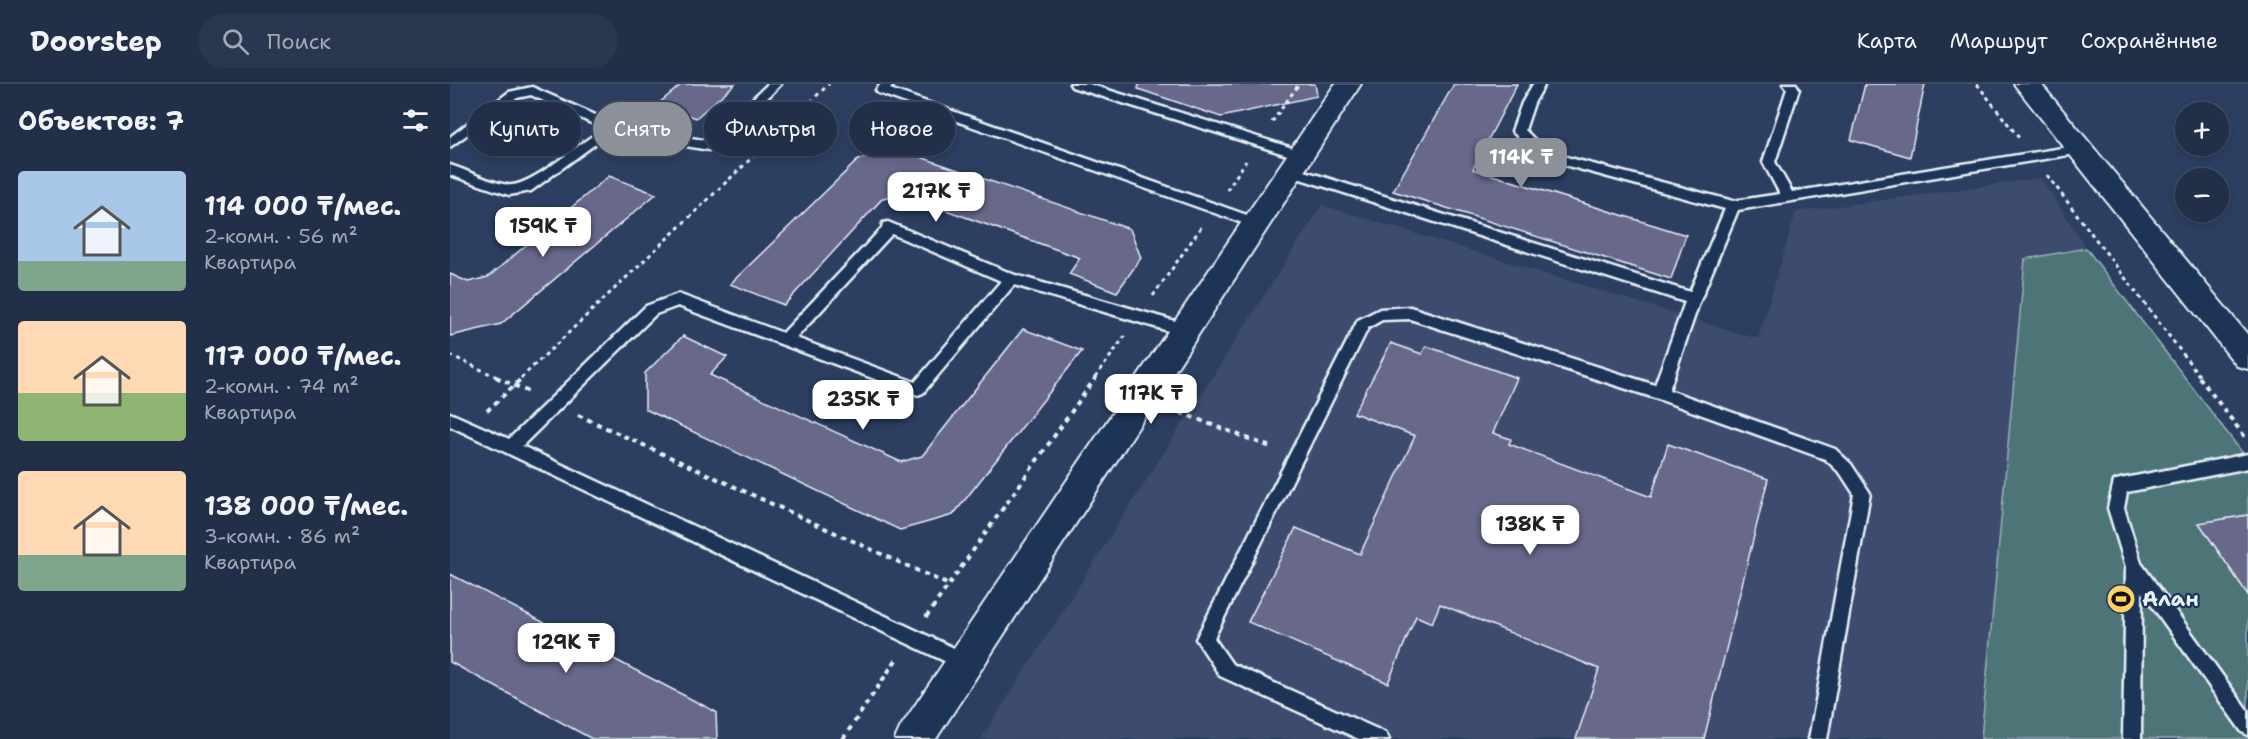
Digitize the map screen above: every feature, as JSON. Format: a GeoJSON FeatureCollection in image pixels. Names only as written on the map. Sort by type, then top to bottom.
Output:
{"type":"FeatureCollection","features":[{"type":"Feature","properties":{"kind":"street"},"geometry":{"type":"LineString","coordinates":[[914,739],[1348,84]]}},
{"type":"Feature","properties":{"kind":"street"},"geometry":{"type":"LineString","coordinates":[[2027,84],[2248,357]]}},
{"type":"Feature","properties":{"kind":"lane"},"geometry":{"type":"LineString","coordinates":[[692,143],[709,146],[716,143],[775,84]]}},
{"type":"Feature","properties":{"kind":"lane"},"geometry":{"type":"LineString","coordinates":[[888,84],[882,90],[1256,223]]}},
{"type":"Feature","properties":{"kind":"lane"},"geometry":{"type":"LineString","coordinates":[[1076,84],[1258,141],[1296,163],[1693,299]]}},
{"type":"Feature","properties":{"kind":"lane"},"geometry":{"type":"LineString","coordinates":[[1539,84],[1528,103],[1518,131],[1543,156],[1733,206],[2080,149]]}},
{"type":"Feature","properties":{"kind":"lane"},"geometry":{"type":"LineString","coordinates":[[1788,197],[1769,162],[1793,89],[1789,84]]}},
{"type":"Feature","properties":{"kind":"lane"},"geometry":{"type":"LineString","coordinates":[[450,143],[513,95],[532,91],[593,119]]}},
{"type":"Feature","properties":{"kind":"lane"},"geometry":{"type":"LineString","coordinates":[[450,170],[509,190],[531,186],[593,140]]}},
{"type":"Feature","properties":{"kind":"lane"},"geometry":{"type":"LineString","coordinates":[[1660,393],[1693,299],[1733,206]]}},
{"type":"Feature","properties":{"kind":"lane"},"geometry":{"type":"LineString","coordinates":[[784,341],[889,229],[888,227],[1011,279],[1185,330]]}},
{"type":"Feature","properties":{"kind":"lane"},"geometry":{"type":"LineString","coordinates":[[511,447],[651,310],[678,300],[918,389],[1011,279]]}},
{"type":"Feature","properties":{"kind":"lane"},"geometry":{"type":"LineString","coordinates":[[1380,739],[1226,670],[1205,639],[1363,324],[1380,315],[1410,313],[1660,393],[1830,454],[1846,469],[1862,493],[1818,739]]}},
{"type":"Feature","properties":{"kind":"lane"},"geometry":{"type":"LineString","coordinates":[[450,419],[965,662]]}},
{"type":"Feature","properties":{"kind":"lane"},"geometry":{"type":"LineString","coordinates":[[2132,739],[2134,567],[2116,508],[2120,486],[2248,461]]}},
{"type":"Feature","properties":{"kind":"lane"},"geometry":{"type":"LineString","coordinates":[[2134,567],[2248,726]]}},
{"type":"Feature","properties":{"kind":"path"},"geometry":{"type":"LineString","coordinates":[[469,428],[829,84]]}},
{"type":"Feature","properties":{"kind":"path"},"geometry":{"type":"LineString","coordinates":[[843,739],[1299,84]]}},
{"type":"Feature","properties":{"kind":"path"},"geometry":{"type":"LineString","coordinates":[[1977,84],[2248,440]]}},
{"type":"Feature","properties":{"kind":"path"},"geometry":{"type":"LineString","coordinates":[[450,355],[949,585]]}},
{"type":"Feature","properties":{"kind":"path"},"geometry":{"type":"LineString","coordinates":[[1140,397],[1296,457]]}},
{"type":"Feature","properties":{"kind":"shaded area"},"geometry":{"type":"Polygon","coordinates":[[[2041,178],[2086,248],[2025,260],[1981,739],[981,739],[1322,205],[1758,339],[1796,212],[2041,178]]]}},
{"type":"Feature","properties":{"kind":"green space","name":"Алан"},"geometry":{"type":"Polygon","coordinates":[[[2086,248],[2248,460],[2248,739],[1981,739],[2025,259],[2086,248]]]}},
{"type":"Feature","properties":{"kind":"building"},"geometry":{"type":"Polygon","coordinates":[[[682,84],[735,84],[714,102],[704,102],[704,111],[696,118],[692,117],[692,102],[660,102],[682,84]]]}},
{"type":"Feature","properties":{"kind":"building"},"geometry":{"type":"Polygon","coordinates":[[[1139,84],[1315,84],[1317,96],[1221,117],[1138,89],[1139,84]]]}},
{"type":"Feature","properties":{"kind":"building"},"geometry":{"type":"Polygon","coordinates":[[[1454,84],[1517,84],[1473,169],[1686,235],[1671,279],[1393,191],[1454,84]]]}},
{"type":"Feature","properties":{"kind":"building"},"geometry":{"type":"Polygon","coordinates":[[[1865,84],[1925,84],[1910,157],[1851,140],[1865,84]]]}},
{"type":"Feature","properties":{"kind":"building"},"geometry":{"type":"Polygon","coordinates":[[[873,156],[917,156],[1130,229],[1141,258],[1117,292],[1069,274],[1080,258],[901,194],[883,198],[784,305],[730,284],[859,159],[873,156]]]}},
{"type":"Feature","properties":{"kind":"building"},"geometry":{"type":"Polygon","coordinates":[[[609,176],[656,194],[501,324],[450,336],[450,274],[468,282],[488,277],[609,176]]]}},
{"type":"Feature","properties":{"kind":"building"},"geometry":{"type":"Polygon","coordinates":[[[1023,329],[1082,351],[953,515],[900,530],[645,409],[645,373],[683,336],[727,357],[710,375],[901,462],[922,456],[1023,329]]]}},
{"type":"Feature","properties":{"kind":"building"},"geometry":{"type":"Polygon","coordinates":[[[1391,343],[1422,354],[1426,346],[1517,378],[1493,433],[1511,439],[1509,444],[1651,497],[1668,444],[1768,479],[1704,739],[1576,739],[1599,669],[1440,604],[1432,623],[1416,616],[1388,683],[1248,622],[1296,528],[1360,554],[1415,436],[1354,413],[1391,343]]]}},
{"type":"Feature","properties":{"kind":"building"},"geometry":{"type":"Polygon","coordinates":[[[2248,515],[2248,595],[2199,523],[2248,515]]]}},
{"type":"Feature","properties":{"kind":"building"},"geometry":{"type":"Polygon","coordinates":[[[450,574],[716,712],[717,739],[592,739],[450,662],[450,574]]]}},
{"type":"Feature","properties":{"kind":"place","name":"Алан"},"geometry":{"type":"Point","coordinates":[2121,599]}}]}
